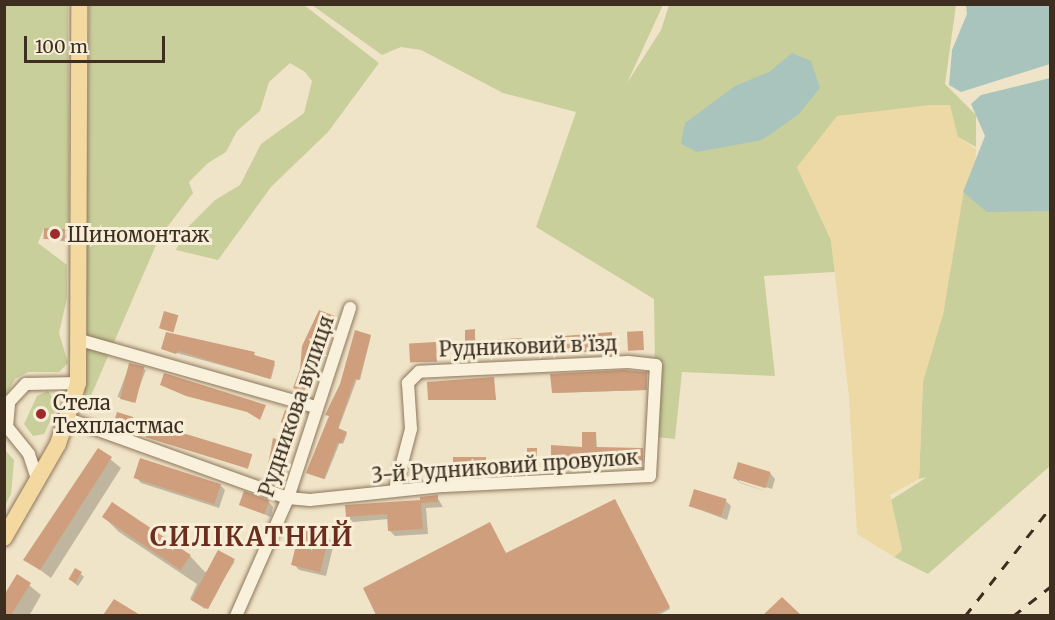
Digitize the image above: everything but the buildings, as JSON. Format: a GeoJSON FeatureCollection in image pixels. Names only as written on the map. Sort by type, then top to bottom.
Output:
{"type":"FeatureCollection","features":[{"type":"Feature","properties":{"kind":"main road"},"geometry":{"type":"LineString","coordinates":[[4,538],[38,482],[68,418],[78,383],[80,340],[79,4]]}},
{"type":"Feature","properties":{"kind":"street","name":"Рудникова вулиця"},"geometry":{"type":"LineString","coordinates":[[236,615],[288,498],[315,407],[350,308]]}},
{"type":"Feature","properties":{"kind":"street"},"geometry":{"type":"LineString","coordinates":[[80,340],[315,407]]}},
{"type":"Feature","properties":{"kind":"street","name":"Рудниковий в’їзд"},"geometry":{"type":"LineString","coordinates":[[395,490],[411,429],[408,383],[419,372],[628,362],[656,365]]}},
{"type":"Feature","properties":{"kind":"street","name":"3-й Рудниковий провулок"},"geometry":{"type":"LineString","coordinates":[[68,418],[288,498],[310,500],[395,490],[650,476],[656,365]]}},
{"type":"Feature","properties":{"kind":"street"},"geometry":{"type":"LineString","coordinates":[[38,482],[29,454],[7,427],[9,402],[26,384],[78,383]]}},
{"type":"Feature","properties":{"kind":"green space"},"geometry":{"type":"Polygon","coordinates":[[[5,5],[68,5],[69,231],[44,228],[38,243],[67,265],[67,298],[59,333],[68,363],[59,372],[28,372],[15,379],[5,397],[5,5]]]}},
{"type":"Feature","properties":{"kind":"green space"},"geometry":{"type":"Polygon","coordinates":[[[89,5],[304,5],[379,63],[328,132],[271,187],[218,260],[176,250],[185,230],[215,200],[240,185],[261,144],[304,113],[312,81],[305,72],[290,63],[269,82],[260,111],[237,131],[226,152],[208,163],[189,182],[193,193],[159,238],[84,412],[89,5]]]}},
{"type":"Feature","properties":{"kind":"green space"},"geometry":{"type":"Polygon","coordinates":[[[312,5],[663,5],[627,83],[661,30],[669,5],[956,5],[945,84],[976,115],[976,147],[958,137],[797,167],[831,240],[835,272],[764,276],[775,376],[682,372],[675,439],[656,437],[654,299],[536,227],[576,112],[503,93],[421,50],[401,47],[382,55],[312,5]]]}},
{"type":"Feature","properties":{"kind":"green space"},"geometry":{"type":"Polygon","coordinates":[[[963,192],[1023,210],[1050,211],[1050,466],[928,574],[894,557],[902,550],[891,500],[927,477],[919,479],[923,381],[943,314],[963,192]]]}},
{"type":"Feature","properties":{"kind":"green space"},"geometry":{"type":"Polygon","coordinates":[[[48,391],[58,405],[44,434],[33,436],[24,424],[37,396],[48,391]]]}},
{"type":"Feature","properties":{"kind":"green space"},"geometry":{"type":"Polygon","coordinates":[[[4,449],[14,460],[11,494],[5,506],[4,449]]]}},
{"type":"Feature","properties":{"kind":"sand"},"geometry":{"type":"Polygon","coordinates":[[[930,105],[950,105],[958,137],[976,149],[975,169],[964,190],[943,314],[923,381],[919,479],[890,495],[902,550],[894,557],[857,534],[849,397],[831,240],[797,167],[837,116],[930,105]]]}},
{"type":"Feature","properties":{"kind":"water"},"geometry":{"type":"Polygon","coordinates":[[[966,5],[1050,5],[1050,64],[961,92],[949,85],[952,50],[967,14],[966,5]]]}},
{"type":"Feature","properties":{"kind":"water"},"geometry":{"type":"Polygon","coordinates":[[[792,53],[811,61],[820,88],[798,115],[762,140],[697,152],[681,144],[685,123],[735,86],[769,72],[792,53]]]}},
{"type":"Feature","properties":{"kind":"water"},"geometry":{"type":"Polygon","coordinates":[[[1050,78],[1050,211],[987,212],[963,192],[985,136],[971,104],[981,95],[1050,78]]]}},
{"type":"Feature","properties":{"kind":"railway"},"geometry":{"type":"LineString","coordinates":[[965,616],[1050,508]]}},
{"type":"Feature","properties":{"kind":"railway"},"geometry":{"type":"LineString","coordinates":[[1013,616],[1050,587]]}},
{"type":"Feature","properties":{"kind":"place","name":"Шиномонтаж"},"geometry":{"type":"Point","coordinates":[55,234]}},
{"type":"Feature","properties":{"kind":"place","name":"Стела Техпластмас"},"geometry":{"type":"Point","coordinates":[41,414]}},
{"type":"Feature","properties":{"kind":"district","name":"СИЛІКАТНИЙ"},"geometry":{"type":"Point","coordinates":[252,537]}}]}
